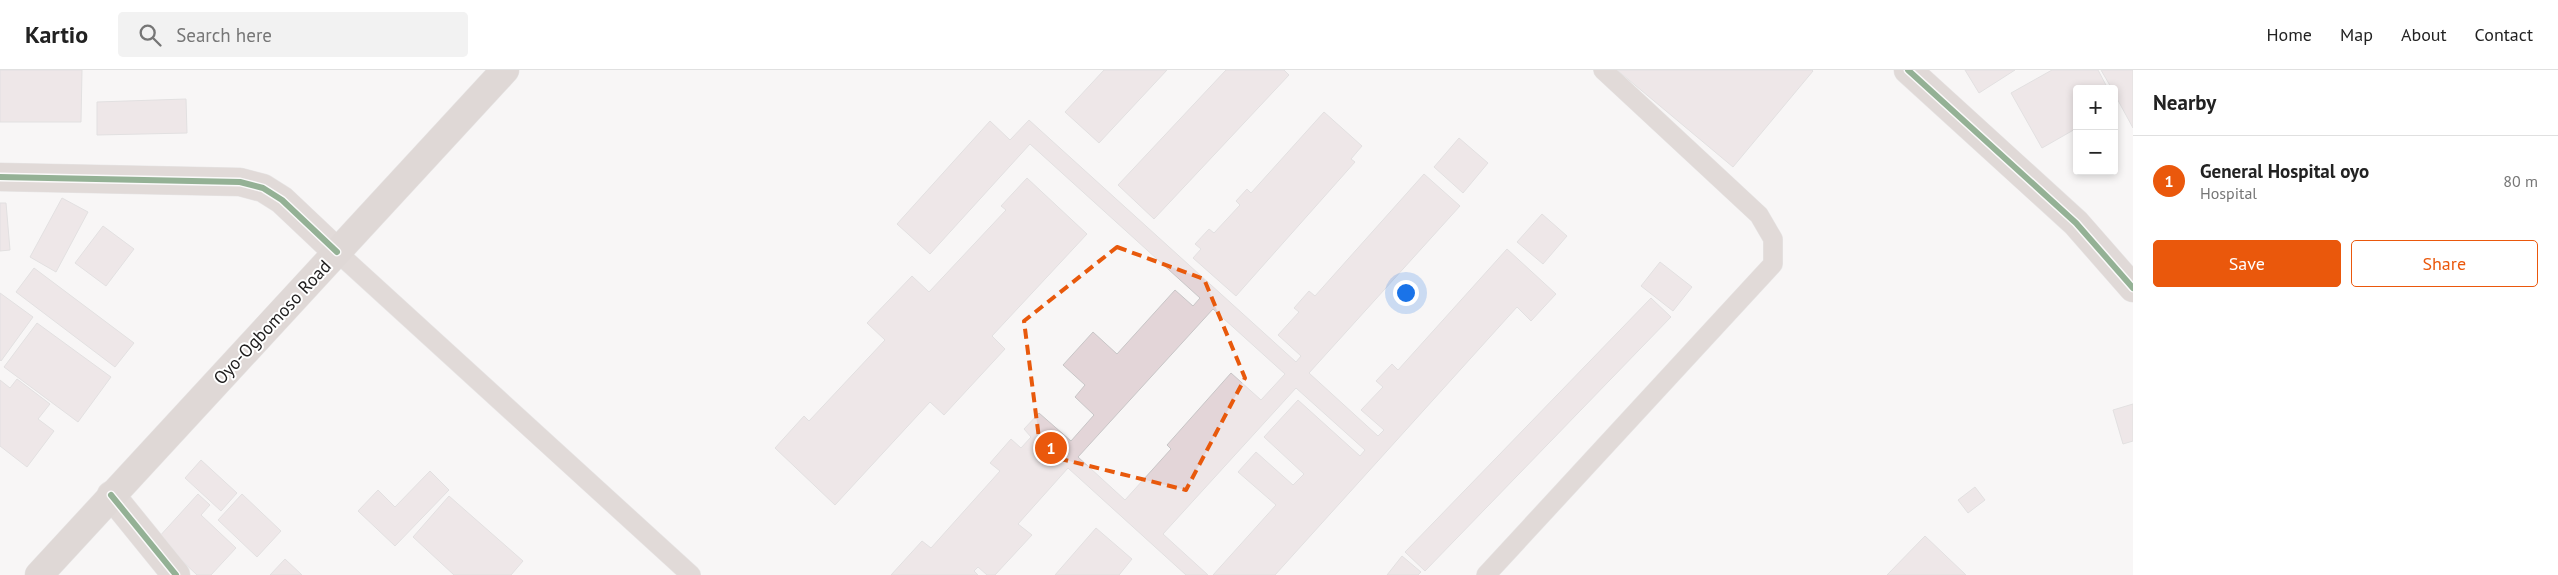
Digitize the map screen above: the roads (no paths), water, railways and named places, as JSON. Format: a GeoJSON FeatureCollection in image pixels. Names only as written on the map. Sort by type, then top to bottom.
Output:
{"type":"FeatureCollection","features":[{"type":"Feature","properties":{"kind":"highway","name":"Oyo-Ogbomoso Road"},"geometry":{"type":"LineString","coordinates":[[38,575],[505,70]]}},
{"type":"Feature","properties":{"kind":"street"},"geometry":{"type":"LineString","coordinates":[[1908,70],[2076,223],[2133,288]]}},
{"type":"Feature","properties":{"kind":"street"},"geometry":{"type":"LineString","coordinates":[[0,177],[240,182],[263,188],[282,200],[337,252]]}},
{"type":"Feature","properties":{"kind":"street"},"geometry":{"type":"LineString","coordinates":[[111,495],[176,575]]}},
{"type":"Feature","properties":{"kind":"lane"},"geometry":{"type":"LineString","coordinates":[[1486,575],[1774,264],[1773,239],[1759,214],[1603,70]]}},
{"type":"Feature","properties":{"kind":"lane"},"geometry":{"type":"LineString","coordinates":[[337,252],[691,575]]}},
{"type":"Feature","properties":{"kind":"place","name":"General Hospital oyo"},"geometry":{"type":"Point","coordinates":[1051,448]}}]}
